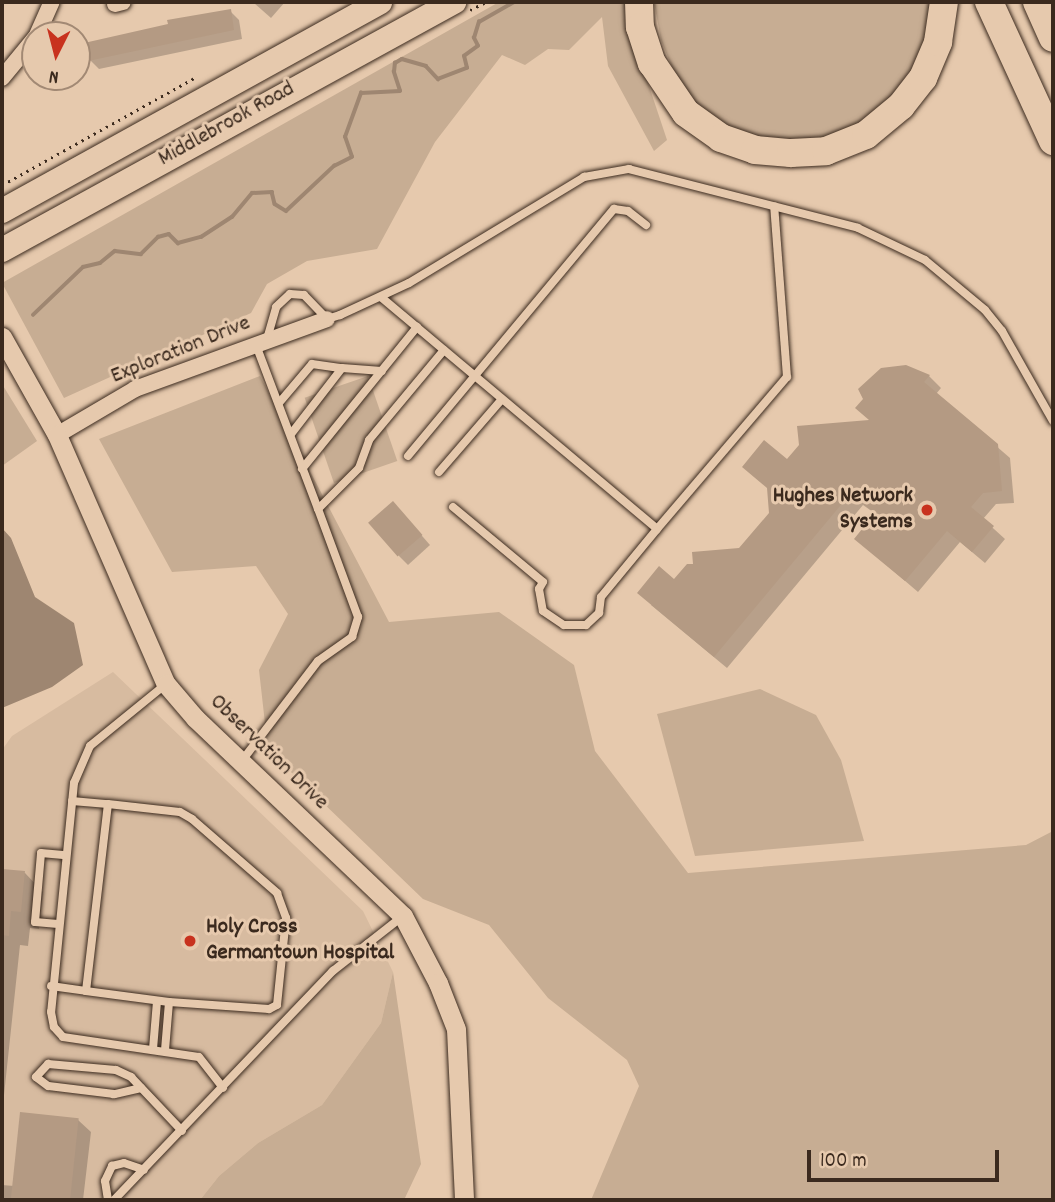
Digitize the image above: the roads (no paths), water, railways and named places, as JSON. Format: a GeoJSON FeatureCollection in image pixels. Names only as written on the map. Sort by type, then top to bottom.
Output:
{"type":"FeatureCollection","features":[{"type":"Feature","properties":{"kind":"highway"},"geometry":{"type":"LineString","coordinates":[[639,2],[640,27],[652,63],[686,113],[721,138],[755,150],[791,153],[826,151],[866,135],[901,106],[923,78],[938,42],[944,2]]}},
{"type":"Feature","properties":{"kind":"highway"},"geometry":{"type":"LineString","coordinates":[[989,2],[1053,141]]}},
{"type":"Feature","properties":{"kind":"highway"},"geometry":{"type":"LineString","coordinates":[[1037,2],[1053,38]]}},
{"type":"Feature","properties":{"kind":"main road","name":"Middlebrook Road"},"geometry":{"type":"LineString","coordinates":[[2,211],[380,2]]}},
{"type":"Feature","properties":{"kind":"main road","name":"Middlebrook Road"},"geometry":{"type":"LineString","coordinates":[[2,250],[454,2]]}},
{"type":"Feature","properties":{"kind":"street"},"geometry":{"type":"LineString","coordinates":[[43,21],[52,2]]}},
{"type":"Feature","properties":{"kind":"street"},"geometry":{"type":"LineString","coordinates":[[2,78],[21,55]]}},
{"type":"Feature","properties":{"kind":"street","name":"Exploration Drive"},"geometry":{"type":"LineString","coordinates":[[57,435],[135,389],[327,319]]}},
{"type":"Feature","properties":{"kind":"street","name":"Observation Drive"},"geometry":{"type":"LineString","coordinates":[[2,337],[57,435],[166,684],[241,762],[403,916],[438,983],[456,1029],[464,1200]]}},
{"type":"Feature","properties":{"kind":"lane"},"geometry":{"type":"LineString","coordinates":[[241,762],[318,661],[352,637],[358,617],[279,403],[261,344],[276,307],[290,294],[304,295],[327,319],[382,298],[569,185],[602,171],[644,170],[859,228],[925,260],[985,310],[1002,331],[1053,421]]}},
{"type":"Feature","properties":{"kind":"lane"},"geometry":{"type":"LineString","coordinates":[[453,507],[543,582],[539,601],[543,611],[564,625],[586,625],[599,612],[601,597],[656,529],[787,377],[774,206]]}},
{"type":"Feature","properties":{"kind":"lane"},"geometry":{"type":"LineString","coordinates":[[408,456],[614,209],[628,211],[646,225]]}},
{"type":"Feature","properties":{"kind":"lane"},"geometry":{"type":"LineString","coordinates":[[382,298],[656,529]]}},
{"type":"Feature","properties":{"kind":"lane"},"geometry":{"type":"LineString","coordinates":[[303,469],[417,327]]}},
{"type":"Feature","properties":{"kind":"lane"},"geometry":{"type":"LineString","coordinates":[[318,509],[359,468],[369,440],[444,350]]}},
{"type":"Feature","properties":{"kind":"lane"},"geometry":{"type":"LineString","coordinates":[[279,403],[312,364],[382,371]]}},
{"type":"Feature","properties":{"kind":"lane"},"geometry":{"type":"LineString","coordinates":[[291,434],[342,368]]}},
{"type":"Feature","properties":{"kind":"lane"},"geometry":{"type":"LineString","coordinates":[[439,471],[502,399]]}},
{"type":"Feature","properties":{"kind":"lane"},"geometry":{"type":"LineString","coordinates":[[166,684],[90,746],[74,783],[51,986],[54,1027],[63,1037],[199,1057],[223,1088]]}},
{"type":"Feature","properties":{"kind":"lane"},"geometry":{"type":"LineString","coordinates":[[51,986],[157,1001],[269,1009],[277,1005],[286,918],[284,902],[192,818],[180,812],[72,801]]}},
{"type":"Feature","properties":{"kind":"lane"},"geometry":{"type":"LineString","coordinates":[[86,990],[108,804]]}},
{"type":"Feature","properties":{"kind":"lane"},"geometry":{"type":"LineString","coordinates":[[58,924],[35,922],[41,853],[66,855]]}},
{"type":"Feature","properties":{"kind":"lane"},"geometry":{"type":"LineString","coordinates":[[114,1200],[333,971],[403,916]]}},
{"type":"Feature","properties":{"kind":"lane"},"geometry":{"type":"LineString","coordinates":[[153,1049],[157,1001]]}},
{"type":"Feature","properties":{"kind":"lane"},"geometry":{"type":"LineString","coordinates":[[165,1051],[169,1002]]}},
{"type":"Feature","properties":{"kind":"lane"},"geometry":{"type":"LineString","coordinates":[[141,1088],[101,1092],[48,1086],[36,1077],[48,1064],[116,1070],[141,1088],[182,1131]]}},
{"type":"Feature","properties":{"kind":"lane"},"geometry":{"type":"LineString","coordinates":[[108,1200],[105,1181],[113,1166],[124,1163],[144,1170]]}},
{"type":"Feature","properties":{"kind":"waterway"},"geometry":{"type":"LineString","coordinates":[[33,315],[83,267],[100,263],[115,251],[141,254],[158,237],[169,234],[178,243],[201,237],[232,217],[252,193],[272,192],[275,204],[286,211],[334,166],[352,157],[345,137],[361,93],[400,91],[394,72],[395,63],[402,59],[426,66],[438,79],[467,68],[464,56],[478,46],[474,38],[479,22],[514,2]]}},
{"type":"Feature","properties":{"kind":"place","name":"Hughes Network Systems"},"geometry":{"type":"Point","coordinates":[927,510]}},
{"type":"Feature","properties":{"kind":"place","name":"Holy Cross Germantown Hospital"},"geometry":{"type":"Point","coordinates":[190,941]}}]}
